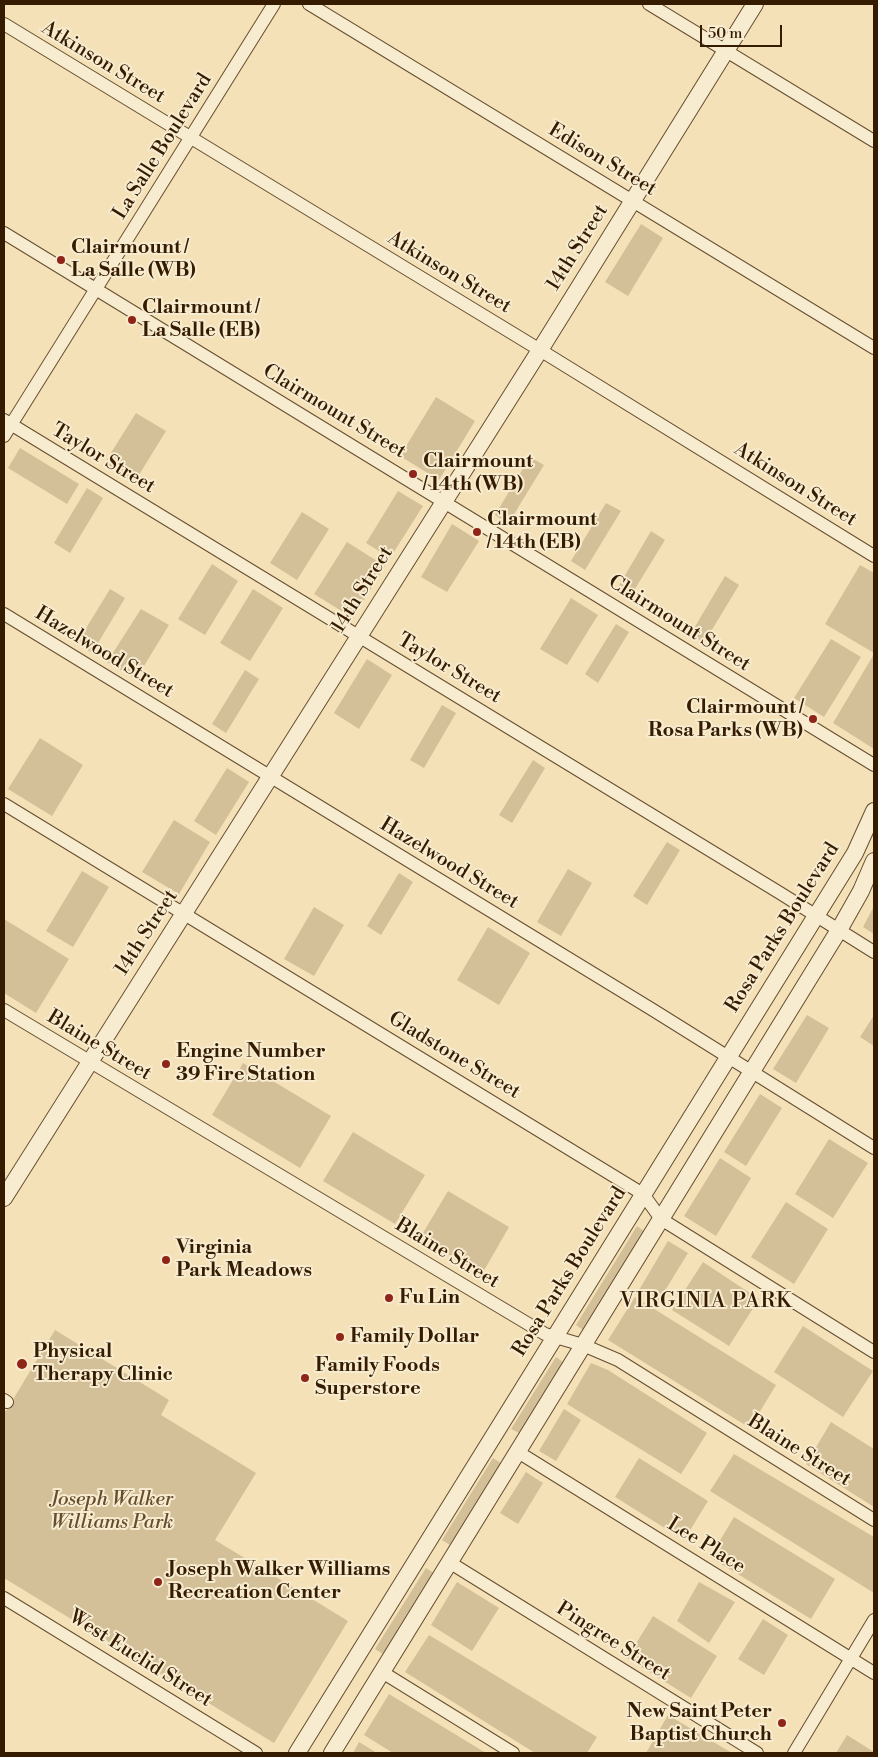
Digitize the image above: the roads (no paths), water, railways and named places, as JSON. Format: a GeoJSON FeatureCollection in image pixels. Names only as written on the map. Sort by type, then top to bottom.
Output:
{"type":"FeatureCollection","features":[{"type":"Feature","properties":{"kind":"street","name":"La Salle Boulevard"},"geometry":{"type":"LineString","coordinates":[[4,436],[7,422],[96,289],[274,4]]}},
{"type":"Feature","properties":{"kind":"street","name":"Edison Street"},"geometry":{"type":"LineString","coordinates":[[309,4],[874,348]]}},
{"type":"Feature","properties":{"kind":"street"},"geometry":{"type":"LineString","coordinates":[[648,4],[874,141]]}},
{"type":"Feature","properties":{"kind":"street","name":"14th Street"},"geometry":{"type":"LineString","coordinates":[[4,1198],[540,350],[755,4]]}},
{"type":"Feature","properties":{"kind":"street","name":"Atkinson Street"},"geometry":{"type":"LineString","coordinates":[[4,24],[540,350],[874,556]]}},
{"type":"Feature","properties":{"kind":"street","name":"Clairmount Street"},"geometry":{"type":"LineString","coordinates":[[4,233],[874,765]]}},
{"type":"Feature","properties":{"kind":"street","name":"Taylor Street"},"geometry":{"type":"LineString","coordinates":[[7,422],[874,952]]}},
{"type":"Feature","properties":{"kind":"street","name":"Hazelwood Street"},"geometry":{"type":"LineString","coordinates":[[4,614],[728,1056],[874,1148]]}},
{"type":"Feature","properties":{"kind":"street","name":"Gladstone Street"},"geometry":{"type":"LineString","coordinates":[[4,804],[643,1194],[661,1219],[874,1352]]}},
{"type":"Feature","properties":{"kind":"street","name":"Rosa Parks Boulevard"},"geometry":{"type":"LineString","coordinates":[[297,1753],[855,853],[874,811]]}},
{"type":"Feature","properties":{"kind":"street"},"geometry":{"type":"LineString","coordinates":[[332,1753],[839,930],[861,891],[874,861]]}},
{"type":"Feature","properties":{"kind":"street","name":"Blaine Street"},"geometry":{"type":"LineString","coordinates":[[4,1010],[545,1334],[584,1345],[618,1360],[874,1520]]}},
{"type":"Feature","properties":{"kind":"street","name":"Lee Place"},"geometry":{"type":"LineString","coordinates":[[518,1452],[874,1673]]}},
{"type":"Feature","properties":{"kind":"street","name":"Pingree Street"},"geometry":{"type":"LineString","coordinates":[[449,1562],[757,1753]]}},
{"type":"Feature","properties":{"kind":"street","name":"West Euclid Street"},"geometry":{"type":"LineString","coordinates":[[4,1598],[256,1753]]}},
{"type":"Feature","properties":{"kind":"street"},"geometry":{"type":"LineString","coordinates":[[794,1753],[874,1620]]}},
{"type":"Feature","properties":{"kind":"street"},"geometry":{"type":"LineString","coordinates":[[382,1672],[513,1753]]}},
{"type":"Feature","properties":{"kind":"place","name":"Clairmount / La Salle (WB)"},"geometry":{"type":"Point","coordinates":[61,260]}},
{"type":"Feature","properties":{"kind":"place","name":"Clairmount / La Salle (EB)"},"geometry":{"type":"Point","coordinates":[132,320]}},
{"type":"Feature","properties":{"kind":"place","name":"Clairmount / 14th (WB)"},"geometry":{"type":"Point","coordinates":[413,474]}},
{"type":"Feature","properties":{"kind":"place","name":"Clairmount / 14th (EB)"},"geometry":{"type":"Point","coordinates":[477,532]}},
{"type":"Feature","properties":{"kind":"place","name":"Clairmount / Rosa Parks (WB)"},"geometry":{"type":"Point","coordinates":[813,719]}},
{"type":"Feature","properties":{"kind":"place","name":"Engine Number 39 Fire Station"},"geometry":{"type":"Point","coordinates":[166,1064]}},
{"type":"Feature","properties":{"kind":"place","name":"Virginia Park Meadows"},"geometry":{"type":"Point","coordinates":[166,1260]}},
{"type":"Feature","properties":{"kind":"place","name":"Fu Lin"},"geometry":{"type":"Point","coordinates":[389,1298]}},
{"type":"Feature","properties":{"kind":"place","name":"Family Dollar"},"geometry":{"type":"Point","coordinates":[340,1337]}},
{"type":"Feature","properties":{"kind":"place","name":"Physical Therapy Clinic"},"geometry":{"type":"Point","coordinates":[22,1364]}},
{"type":"Feature","properties":{"kind":"place","name":"Family Foods Superstore"},"geometry":{"type":"Point","coordinates":[305,1378]}},
{"type":"Feature","properties":{"kind":"place","name":"Joseph Walker Williams Recreation Center"},"geometry":{"type":"Point","coordinates":[158,1582]}},
{"type":"Feature","properties":{"kind":"place","name":"New Saint Peter Baptist Church"},"geometry":{"type":"Point","coordinates":[782,1723]}},
{"type":"Feature","properties":{"kind":"district","name":"VIRGINIA PARK"},"geometry":{"type":"Point","coordinates":[706,1302]}},
{"type":"Feature","properties":{"kind":"park label","name":"Joseph Walker Williams Park"},"geometry":{"type":"Point","coordinates":[112,1512]}}]}
